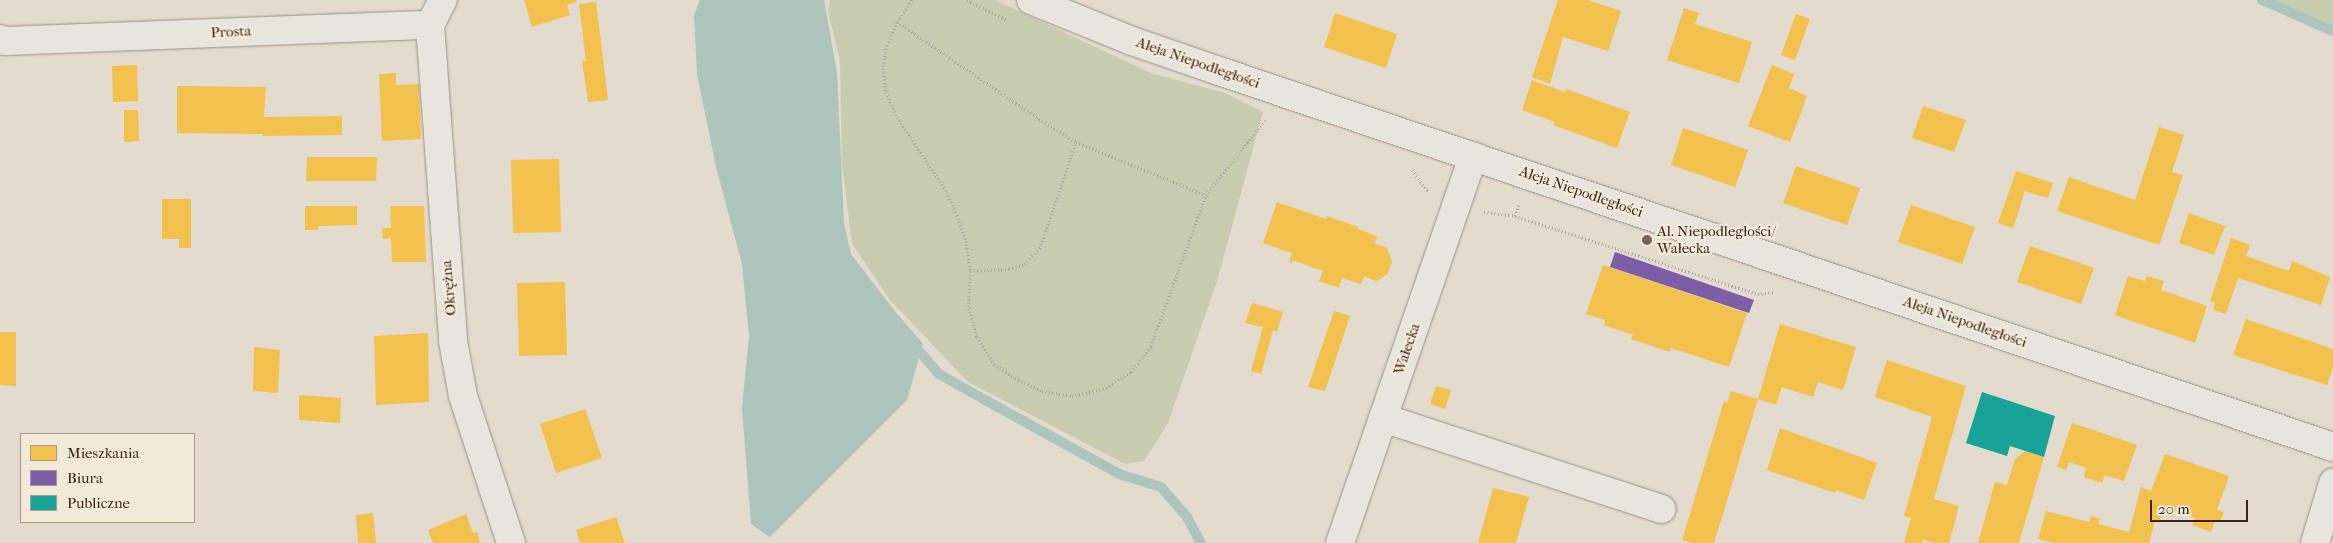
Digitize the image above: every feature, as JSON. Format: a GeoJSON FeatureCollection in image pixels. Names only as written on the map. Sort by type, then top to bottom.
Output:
{"type":"FeatureCollection","features":[{"type":"Feature","properties":{"kind":"street"},"geometry":{"type":"LineString","coordinates":[[430,25],[443,0]]}},
{"type":"Feature","properties":{"kind":"street","name":"Aleja Niepodległości"},"geometry":{"type":"LineString","coordinates":[[1031,0],[1132,41],[2333,447]]}},
{"type":"Feature","properties":{"kind":"street","name":"Prosta"},"geometry":{"type":"LineString","coordinates":[[2,42],[430,25]]}},
{"type":"Feature","properties":{"kind":"street","name":"Okrężna"},"geometry":{"type":"LineString","coordinates":[[430,25],[453,341],[463,396],[511,543]]}},
{"type":"Feature","properties":{"kind":"street","name":"Wałecka"},"geometry":{"type":"LineString","coordinates":[[1340,543],[1473,156]]}},
{"type":"Feature","properties":{"kind":"street"},"geometry":{"type":"LineString","coordinates":[[1383,418],[1662,509]]}},
{"type":"Feature","properties":{"kind":"street"},"geometry":{"type":"LineString","coordinates":[[2315,543],[2333,483]]}},
{"type":"Feature","properties":{"kind":"path"},"geometry":{"type":"LineString","coordinates":[[912,0],[897,22],[887,45],[883,65],[886,92],[897,117],[947,192],[966,240],[970,271],[969,308],[977,338],[994,364],[1015,378],[1042,391],[1072,396],[1103,389],[1131,372],[1152,346],[1206,195],[1269,116]]}},
{"type":"Feature","properties":{"kind":"path"},"geometry":{"type":"LineString","coordinates":[[897,22],[1076,142],[1206,195]]}},
{"type":"Feature","properties":{"kind":"path"},"geometry":{"type":"LineString","coordinates":[[970,271],[1009,269],[1025,264],[1040,248],[1076,142]]}},
{"type":"Feature","properties":{"kind":"green space"},"geometry":{"type":"Polygon","coordinates":[[[830,0],[995,0],[1151,73],[1225,93],[1263,112],[1218,278],[1168,423],[1144,461],[1125,464],[968,382],[890,300],[852,244],[842,165],[840,62],[828,11],[830,0]]]}},
{"type":"Feature","properties":{"kind":"green space"},"geometry":{"type":"Polygon","coordinates":[[[2262,0],[2333,0],[2333,31],[2262,0]]]}},
{"type":"Feature","properties":{"kind":"water"},"geometry":{"type":"Polygon","coordinates":[[[700,0],[824,0],[837,72],[844,223],[851,254],[923,344],[907,400],[770,537],[751,524],[742,408],[749,336],[742,264],[716,167],[697,74],[694,15],[700,0]]]}},
{"type":"Feature","properties":{"kind":"building: Mieszkania"},"geometry":{"type":"Polygon","coordinates":[[[524,0],[576,0],[577,2],[567,5],[570,15],[532,27],[524,0]]]}},
{"type":"Feature","properties":{"kind":"building: Mieszkania"},"geometry":{"type":"Polygon","coordinates":[[[1558,0],[1588,0],[1621,11],[1608,51],[1563,37],[1550,84],[1532,77],[1558,0]]]}},
{"type":"Feature","properties":{"kind":"building: Mieszkania"},"geometry":{"type":"Polygon","coordinates":[[[596,2],[608,100],[588,102],[582,61],[586,61],[579,4],[596,2]]]}},
{"type":"Feature","properties":{"kind":"building: Mieszkania"},"geometry":{"type":"Polygon","coordinates":[[[1684,8],[1699,13],[1695,24],[1752,42],[1739,83],[1667,60],[1684,8]]]}},
{"type":"Feature","properties":{"kind":"building: Mieszkania"},"geometry":{"type":"Polygon","coordinates":[[[1335,13],[1397,34],[1386,68],[1324,47],[1335,13]]]}},
{"type":"Feature","properties":{"kind":"building: Mieszkania"},"geometry":{"type":"Polygon","coordinates":[[[1796,14],[1810,19],[1795,60],[1781,55],[1796,14]]]}},
{"type":"Feature","properties":{"kind":"building: Mieszkania"},"geometry":{"type":"Polygon","coordinates":[[[137,65],[138,101],[113,102],[112,66],[137,65]]]}},
{"type":"Feature","properties":{"kind":"building: Mieszkania"},"geometry":{"type":"Polygon","coordinates":[[[1772,65],[1794,74],[1789,88],[1807,96],[1790,142],[1748,126],[1772,65]]]}},
{"type":"Feature","properties":{"kind":"building: Mieszkania"},"geometry":{"type":"Polygon","coordinates":[[[396,73],[396,85],[419,84],[421,139],[382,141],[379,74],[396,73]]]}},
{"type":"Feature","properties":{"kind":"building: Mieszkania"},"geometry":{"type":"Polygon","coordinates":[[[1532,80],[1565,92],[1566,89],[1630,112],[1617,148],[1553,125],[1555,122],[1522,110],[1532,80]]]}},
{"type":"Feature","properties":{"kind":"building: Mieszkania"},"geometry":{"type":"Polygon","coordinates":[[[177,86],[266,87],[264,117],[342,116],[342,135],[263,136],[263,134],[177,133],[177,86]]]}},
{"type":"Feature","properties":{"kind":"building: Mieszkania"},"geometry":{"type":"Polygon","coordinates":[[[1923,106],[1966,120],[1954,152],[1912,138],[1923,106]]]}},
{"type":"Feature","properties":{"kind":"building: Mieszkania"},"geometry":{"type":"Polygon","coordinates":[[[124,110],[138,110],[139,141],[124,142],[124,110]]]}},
{"type":"Feature","properties":{"kind":"building: Mieszkania"},"geometry":{"type":"Polygon","coordinates":[[[2159,127],[2184,135],[2172,172],[2183,175],[2159,245],[2057,211],[2069,177],[2135,200],[2159,127]]]}},
{"type":"Feature","properties":{"kind":"building: Mieszkania"},"geometry":{"type":"Polygon","coordinates":[[[1683,128],[1748,150],[1735,187],[1671,165],[1683,128]]]}},
{"type":"Feature","properties":{"kind":"building: Mieszkania"},"geometry":{"type":"Polygon","coordinates":[[[307,157],[377,157],[376,181],[306,181],[307,157]]]}},
{"type":"Feature","properties":{"kind":"building: Mieszkania"},"geometry":{"type":"Polygon","coordinates":[[[559,159],[561,232],[513,233],[511,160],[559,159]]]}},
{"type":"Feature","properties":{"kind":"building: Mieszkania"},"geometry":{"type":"Polygon","coordinates":[[[1796,166],[1860,188],[1847,225],[1783,203],[1796,166]]]}},
{"type":"Feature","properties":{"kind":"building: Mieszkania"},"geometry":{"type":"Polygon","coordinates":[[[2016,171],[2053,183],[2048,198],[2025,191],[2013,228],[1998,223],[2016,171]]]}},
{"type":"Feature","properties":{"kind":"building: Mieszkania"},"geometry":{"type":"Polygon","coordinates":[[[162,199],[191,199],[191,248],[179,248],[179,239],[162,239],[162,199]]]}},
{"type":"Feature","properties":{"kind":"building: Mieszkania"},"geometry":{"type":"Polygon","coordinates":[[[1277,202],[1326,219],[1327,216],[1377,236],[1375,244],[1387,248],[1392,261],[1388,274],[1376,281],[1364,276],[1361,284],[1342,278],[1339,288],[1319,281],[1323,271],[1292,260],[1292,263],[1289,262],[1292,253],[1263,243],[1277,202]]]}},
{"type":"Feature","properties":{"kind":"building: Mieszkania"},"geometry":{"type":"Polygon","coordinates":[[[1911,205],[1975,227],[1962,264],[1898,242],[1911,205]]]}},
{"type":"Feature","properties":{"kind":"building: Mieszkania"},"geometry":{"type":"Polygon","coordinates":[[[305,206],[357,206],[357,225],[318,226],[318,230],[305,230],[305,206]]]}},
{"type":"Feature","properties":{"kind":"building: Mieszkania"},"geometry":{"type":"Polygon","coordinates":[[[390,206],[424,206],[426,262],[392,262],[391,238],[383,239],[382,228],[391,228],[390,206]]]}},
{"type":"Feature","properties":{"kind":"building: Mieszkania"},"geometry":{"type":"Polygon","coordinates":[[[2189,213],[2225,226],[2214,255],[2179,243],[2189,213]]]}},
{"type":"Feature","properties":{"kind":"building: Mieszkania"},"geometry":{"type":"Polygon","coordinates":[[[2231,238],[2250,245],[2246,256],[2289,271],[2292,261],[2330,277],[2321,305],[2238,278],[2226,314],[2213,310],[2215,303],[2210,301],[2231,238]]]}},
{"type":"Feature","properties":{"kind":"building: Mieszkania"},"geometry":{"type":"Polygon","coordinates":[[[2030,246],[2094,268],[2081,304],[2017,282],[2030,246]]]}},
{"type":"Feature","properties":{"kind":"building: Mieszkania"},"geometry":{"type":"Polygon","coordinates":[[[1603,265],[1747,313],[1729,367],[1671,348],[1670,352],[1631,339],[1633,335],[1604,325],[1605,320],[1586,314],[1603,265]]]}},
{"type":"Feature","properties":{"kind":"building: Mieszkania"},"geometry":{"type":"Polygon","coordinates":[[[2128,276],[2145,281],[2147,276],[2164,281],[2161,290],[2207,306],[2195,343],[2115,315],[2128,276]]]}},
{"type":"Feature","properties":{"kind":"building: Mieszkania"},"geometry":{"type":"Polygon","coordinates":[[[565,282],[567,355],[519,356],[517,283],[565,282]]]}},
{"type":"Feature","properties":{"kind":"building: Mieszkania"},"geometry":{"type":"Polygon","coordinates":[[[1252,303],[1283,312],[1277,332],[1273,330],[1261,374],[1251,371],[1263,327],[1245,323],[1252,303]]]}},
{"type":"Feature","properties":{"kind":"building: Mieszkania"},"geometry":{"type":"Polygon","coordinates":[[[1334,311],[1350,316],[1325,391],[1308,387],[1334,311]]]}},
{"type":"Feature","properties":{"kind":"building: Mieszkania"},"geometry":{"type":"Polygon","coordinates":[[[2246,319],[2333,349],[2333,367],[2327,385],[2233,355],[2246,319]]]}},
{"type":"Feature","properties":{"kind":"building: Mieszkania"},"geometry":{"type":"Polygon","coordinates":[[[1780,324],[1856,347],[1843,390],[1818,382],[1813,397],[1782,387],[1776,405],[1758,399],[1780,324]]]}},
{"type":"Feature","properties":{"kind":"building: Mieszkania"},"geometry":{"type":"Polygon","coordinates":[[[0,332],[16,332],[16,386],[0,385],[0,332]]]}},
{"type":"Feature","properties":{"kind":"building: Mieszkania"},"geometry":{"type":"Polygon","coordinates":[[[428,333],[429,402],[376,405],[374,336],[428,333]]]}},
{"type":"Feature","properties":{"kind":"building: Mieszkania"},"geometry":{"type":"Polygon","coordinates":[[[254,347],[280,350],[278,393],[253,391],[254,347]]]}},
{"type":"Feature","properties":{"kind":"building: Mieszkania"},"geometry":{"type":"Polygon","coordinates":[[[1887,360],[1966,386],[1934,499],[1959,506],[1949,543],[1934,543],[1923,540],[1922,543],[1904,543],[1911,518],[1904,516],[1932,417],[1875,397],[1887,360]]]}},
{"type":"Feature","properties":{"kind":"building: Mieszkania"},"geometry":{"type":"Polygon","coordinates":[[[1436,386],[1451,390],[1445,409],[1430,404],[1436,386]]]}},
{"type":"Feature","properties":{"kind":"building: Mieszkania"},"geometry":{"type":"Polygon","coordinates":[[[1731,391],[1758,399],[1714,543],[1692,543],[1682,540],[1724,401],[1727,403],[1731,391]]]}},
{"type":"Feature","properties":{"kind":"building: Mieszkania"},"geometry":{"type":"Polygon","coordinates":[[[299,395],[341,398],[340,423],[299,420],[299,395]]]}},
{"type":"Feature","properties":{"kind":"building: Mieszkania"},"geometry":{"type":"Polygon","coordinates":[[[585,409],[602,458],[556,473],[540,424],[585,409]]]}},
{"type":"Feature","properties":{"kind":"building: Mieszkania"},"geometry":{"type":"Polygon","coordinates":[[[2072,423],[2137,445],[2124,481],[2105,475],[2102,483],[2084,477],[2086,468],[2069,462],[2066,470],[2057,467],[2072,423]]]}},
{"type":"Feature","properties":{"kind":"building: Mieszkania"},"geometry":{"type":"Polygon","coordinates":[[[1780,428],[1877,463],[1864,500],[1836,490],[1835,493],[1767,470],[1780,428]]]}},
{"type":"Feature","properties":{"kind":"building: Mieszkania"},"geometry":{"type":"Polygon","coordinates":[[[2025,451],[2044,457],[2019,543],[1978,543],[1995,482],[2007,485],[2015,459],[2025,451]]]}},
{"type":"Feature","properties":{"kind":"building: Mieszkania"},"geometry":{"type":"Polygon","coordinates":[[[2165,454],[2229,476],[2217,510],[2224,512],[2220,522],[2215,521],[2211,532],[2192,525],[2195,518],[2175,511],[2173,517],[2162,514],[2159,523],[2155,521],[2149,543],[2053,543],[2038,539],[2046,511],[2089,522],[2091,516],[2100,519],[2098,524],[2129,532],[2141,487],[2151,491],[2165,454]]]}},
{"type":"Feature","properties":{"kind":"building: Mieszkania"},"geometry":{"type":"Polygon","coordinates":[[[1493,488],[1529,497],[1516,543],[1478,543],[1493,488]]]}},
{"type":"Feature","properties":{"kind":"building: Mieszkania"},"geometry":{"type":"Polygon","coordinates":[[[373,513],[376,543],[358,543],[356,515],[373,513]]]}},
{"type":"Feature","properties":{"kind":"building: Mieszkania"},"geometry":{"type":"Polygon","coordinates":[[[466,514],[473,533],[477,532],[480,543],[433,543],[428,530],[466,514]]]}},
{"type":"Feature","properties":{"kind":"building: Mieszkania"},"geometry":{"type":"Polygon","coordinates":[[[616,517],[625,543],[580,543],[576,530],[616,517]]]}},
{"type":"Feature","properties":{"kind":"building: Biura"},"geometry":{"type":"Polygon","coordinates":[[[1615,252],[1754,300],[1749,313],[1610,267],[1615,252]]]}},
{"type":"Feature","properties":{"kind":"building: Publiczne"},"geometry":{"type":"Polygon","coordinates":[[[1982,392],[2055,416],[2044,457],[2010,446],[2007,456],[1966,443],[1982,392]]]}},
{"type":"Feature","properties":{"kind":"waterway"},"geometry":{"type":"LineString","coordinates":[[2262,0],[2333,31]]}},
{"type":"Feature","properties":{"kind":"waterway"},"geometry":{"type":"LineString","coordinates":[[913,344],[939,374],[1119,474],[1161,487],[1187,517],[1201,543]]}},
{"type":"Feature","properties":{"kind":"place","name":"Al. Niepodległości/ Wałecka"},"geometry":{"type":"Point","coordinates":[1647,240]}}]}
